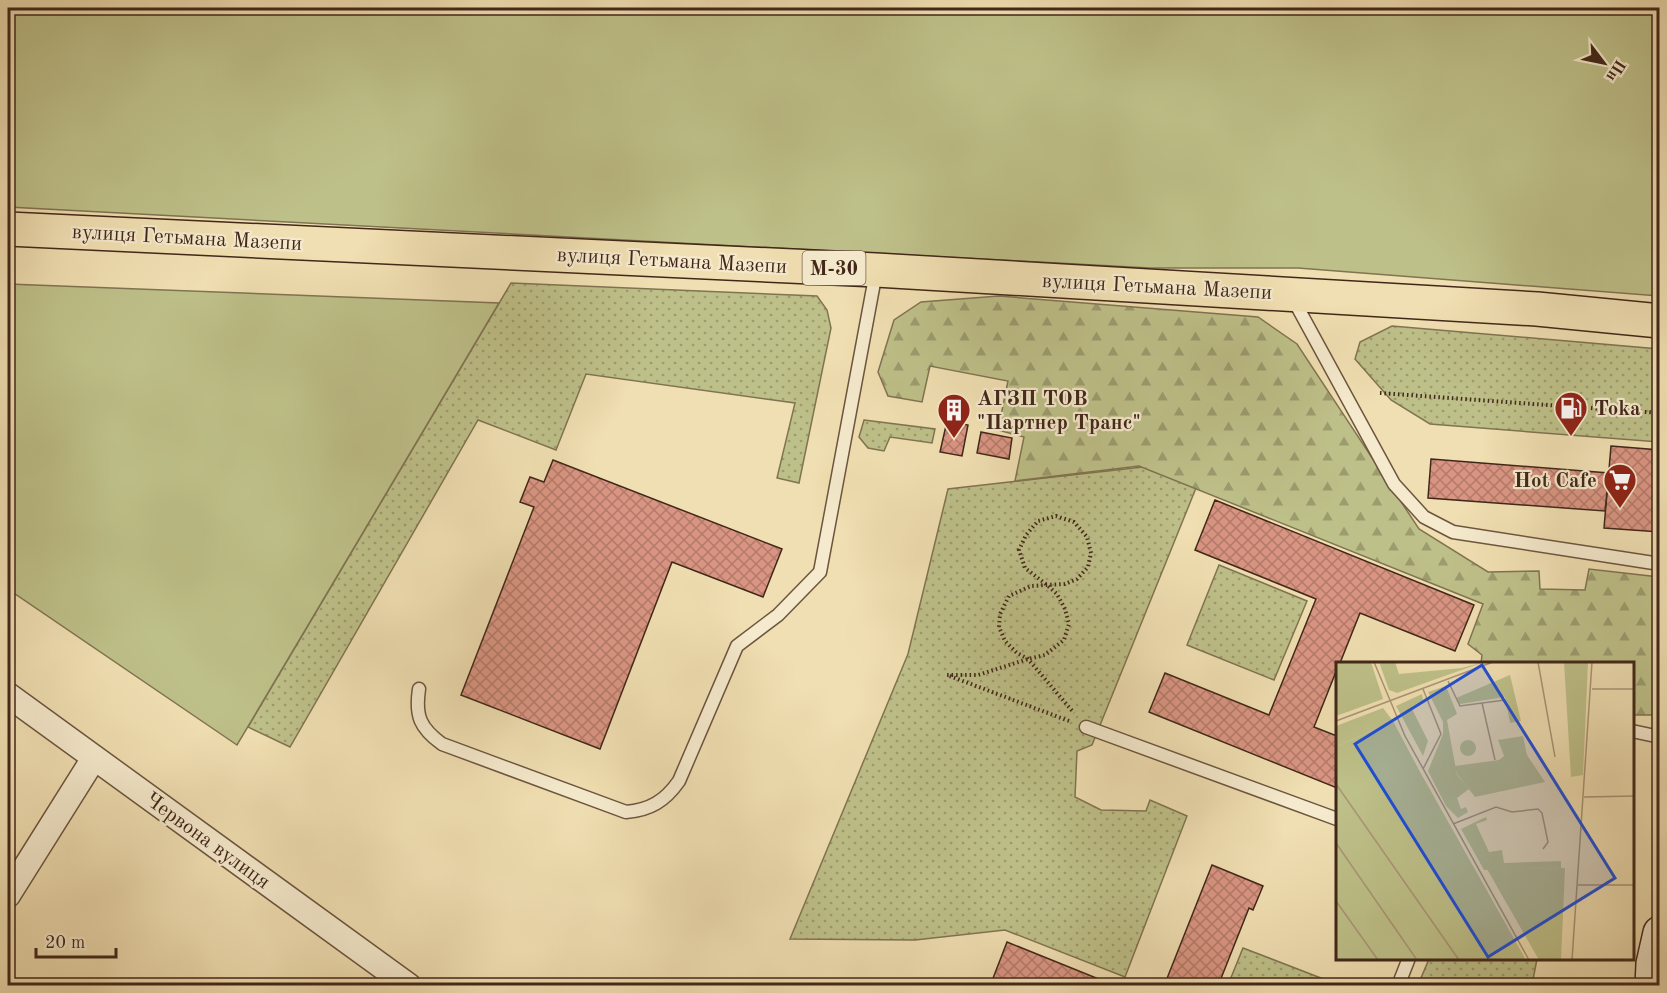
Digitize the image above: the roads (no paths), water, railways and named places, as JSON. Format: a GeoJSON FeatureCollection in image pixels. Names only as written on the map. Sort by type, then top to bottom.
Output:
{"type":"FeatureCollection","features":[{"type":"Feature","properties":{"kind":"highway","name":"вулиця Гетьмана Мазепи"},"geometry":{"type":"LineString","coordinates":[[8,229],[876,270],[1537,309],[1659,321]]}},
{"type":"Feature","properties":{"kind":"main road"},"geometry":{"type":"LineString","coordinates":[[1652,986],[1653,964],[1659,933]]}},
{"type":"Feature","properties":{"kind":"street","name":"Червона вулиця"},"geometry":{"type":"LineString","coordinates":[[8,695],[409,986]]}},
{"type":"Feature","properties":{"kind":"street"},"geometry":{"type":"LineString","coordinates":[[8,894],[94,758]]}},
{"type":"Feature","properties":{"kind":"lane"},"geometry":{"type":"LineString","coordinates":[[419,689],[417,705],[420,721],[429,735],[442,744],[626,812],[645,809],[663,801],[679,781],[737,646],[778,615],[820,572],[876,270]]}},
{"type":"Feature","properties":{"kind":"lane"},"geometry":{"type":"LineString","coordinates":[[1290,294],[1395,484],[1424,517],[1453,532],[1659,564]]}},
{"type":"Feature","properties":{"kind":"lane"},"geometry":{"type":"LineString","coordinates":[[1086,727],[1336,819]]}},
{"type":"Feature","properties":{"kind":"lane"},"geometry":{"type":"LineString","coordinates":[[1634,731],[1659,737]]}},
{"type":"Feature","properties":{"kind":"lane"},"geometry":{"type":"LineString","coordinates":[[1398,986],[1408,960]]}},
{"type":"Feature","properties":{"kind":"place","name":"Toka"},"geometry":{"type":"Point","coordinates":[1571,437]}},
{"type":"Feature","properties":{"kind":"place","name":"АГЗП ТОВ \"Партнер Транс\""},"geometry":{"type":"Point","coordinates":[954,439]}},
{"type":"Feature","properties":{"kind":"place","name":"Hot Cafe"},"geometry":{"type":"Point","coordinates":[1620,509]}}]}
